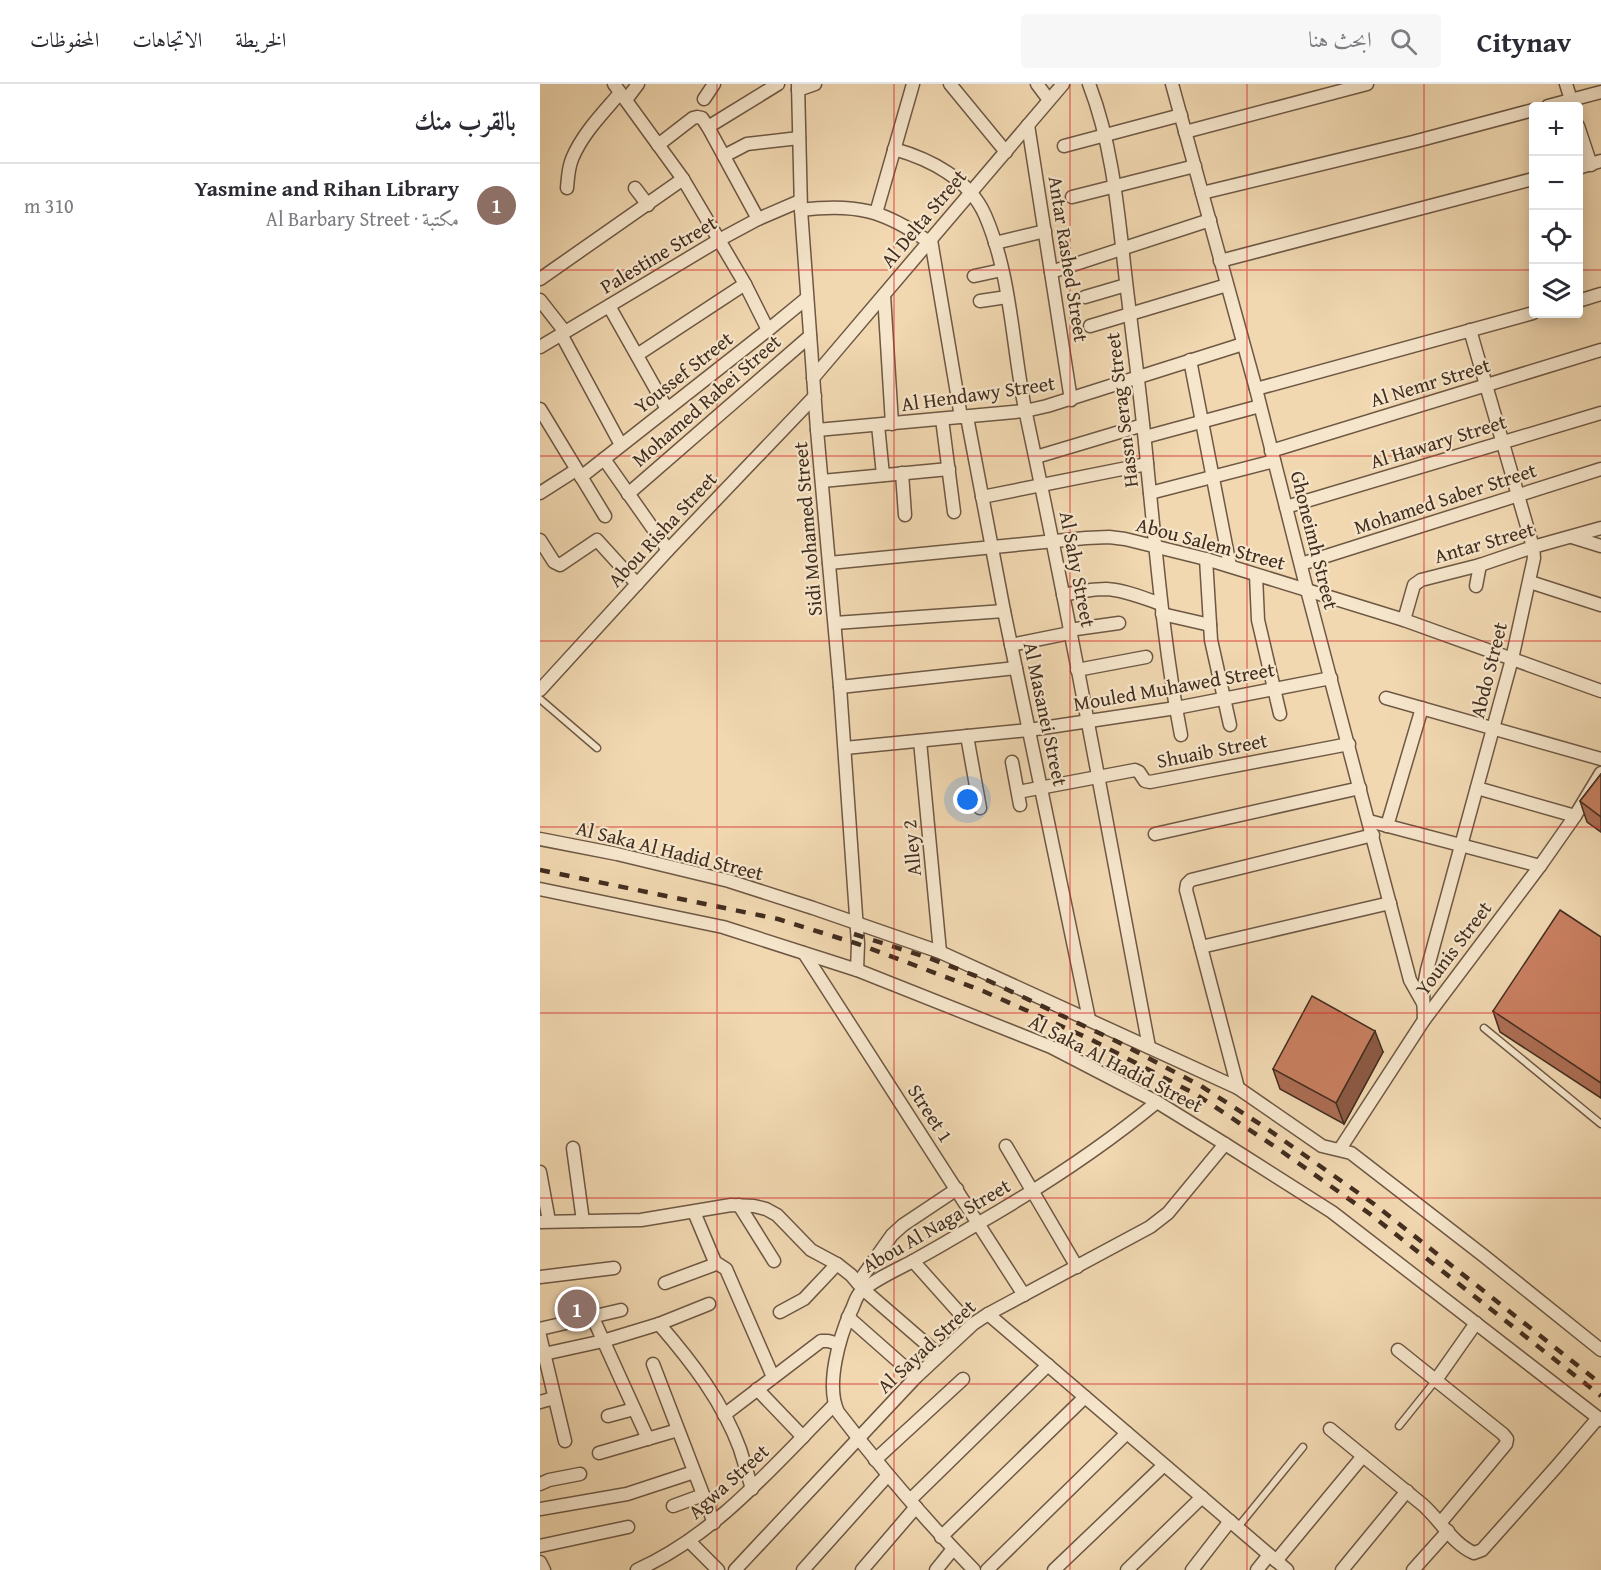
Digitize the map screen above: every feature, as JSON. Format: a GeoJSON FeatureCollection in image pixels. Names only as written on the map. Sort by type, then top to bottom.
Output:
{"type":"FeatureCollection","features":[{"type":"Feature","properties":{"kind":"street"},"geometry":{"type":"LineString","coordinates":[[567,188],[571,160],[591,127],[620,92],[638,84]]}},
{"type":"Feature","properties":{"kind":"street"},"geometry":{"type":"LineString","coordinates":[[704,99],[714,84]]}},
{"type":"Feature","properties":{"kind":"street"},"geometry":{"type":"LineString","coordinates":[[708,127],[778,84]]}},
{"type":"Feature","properties":{"kind":"street"},"geometry":{"type":"LineString","coordinates":[[798,87],[815,84]]}},
{"type":"Feature","properties":{"kind":"street"},"geometry":{"type":"LineString","coordinates":[[876,213],[913,84]]}},
{"type":"Feature","properties":{"kind":"street"},"geometry":{"type":"LineString","coordinates":[[950,84],[1006,152]]}},
{"type":"Feature","properties":{"kind":"street"},"geometry":{"type":"LineString","coordinates":[[1037,84],[1050,100]]}},
{"type":"Feature","properties":{"kind":"street","name":"Al Delta Street"},"geometry":{"type":"LineString","coordinates":[[813,378],[1063,84]]}},
{"type":"Feature","properties":{"kind":"street","name":"Hassn Serag Street"},"geometry":{"type":"LineString","coordinates":[[1089,84],[1104,135],[1114,186],[1148,464],[1162,609],[1181,735]]}},
{"type":"Feature","properties":{"kind":"street","name":"Ghoneimh Street"},"geometry":{"type":"LineString","coordinates":[[1172,84],[1256,388],[1410,980],[1423,1003]]}},
{"type":"Feature","properties":{"kind":"street"},"geometry":{"type":"LineString","coordinates":[[1315,84],[1318,97]]}},
{"type":"Feature","properties":{"kind":"street"},"geometry":{"type":"LineString","coordinates":[[1185,132],[1367,84]]}},
{"type":"Feature","properties":{"kind":"street"},"geometry":{"type":"LineString","coordinates":[[1566,84],[1572,102]]}},
{"type":"Feature","properties":{"kind":"street","name":"Sidi Mohamed Street"},"geometry":{"type":"LineString","coordinates":[[798,87],[800,205],[845,748],[858,944],[856,970]]}},
{"type":"Feature","properties":{"kind":"street"},"geometry":{"type":"LineString","coordinates":[[620,92],[683,179],[768,330]]}},
{"type":"Feature","properties":{"kind":"street"},"geometry":{"type":"LineString","coordinates":[[1575,102],[1601,92]]}},
{"type":"Feature","properties":{"kind":"street"},"geometry":{"type":"LineString","coordinates":[[1202,193],[1413,142],[1529,111]]}},
{"type":"Feature","properties":{"kind":"street"},"geometry":{"type":"LineString","coordinates":[[1064,146],[1181,115]]}},
{"type":"Feature","properties":{"kind":"street"},"geometry":{"type":"LineString","coordinates":[[658,145],[697,117],[702,118],[758,219]]}},
{"type":"Feature","properties":{"kind":"street","name":"Antar Rashed Street"},"geometry":{"type":"LineString","coordinates":[[1028,125],[1071,400]]}},
{"type":"Feature","properties":{"kind":"street"},"geometry":{"type":"LineString","coordinates":[[724,156],[747,144],[799,138]]}},
{"type":"Feature","properties":{"kind":"street"},"geometry":{"type":"LineString","coordinates":[[1583,142],[1590,164]]}},
{"type":"Feature","properties":{"kind":"street","name":"Al Sahy Street"},"geometry":{"type":"LineString","coordinates":[[894,149],[916,155],[937,165],[971,192],[985,214],[995,243],[1007,297],[1025,411],[1063,595],[1149,1047]]}},
{"type":"Feature","properties":{"kind":"street"},"geometry":{"type":"LineString","coordinates":[[1072,196],[1195,166]]}},
{"type":"Feature","properties":{"kind":"street"},"geometry":{"type":"LineString","coordinates":[[540,279],[683,179]]}},
{"type":"Feature","properties":{"kind":"street"},"geometry":{"type":"LineString","coordinates":[[1220,261],[1529,180]]}},
{"type":"Feature","properties":{"kind":"street"},"geometry":{"type":"LineString","coordinates":[[635,188],[648,205]]}},
{"type":"Feature","properties":{"kind":"street","name":"Palestine Street"},"geometry":{"type":"LineString","coordinates":[[540,347],[719,240],[758,219],[800,205],[855,208],[876,213],[906,226],[930,241]]}},
{"type":"Feature","properties":{"kind":"street"},"geometry":{"type":"LineString","coordinates":[[1051,272],[1210,220]]}},
{"type":"Feature","properties":{"kind":"street"},"geometry":{"type":"LineString","coordinates":[[995,243],[1045,231]]}},
{"type":"Feature","properties":{"kind":"street","name":"Al Masanei Street"},"geometry":{"type":"LineString","coordinates":[[930,241],[964,417],[1089,1019]]}},
{"type":"Feature","properties":{"kind":"street"},"geometry":{"type":"LineString","coordinates":[[974,276],[1002,270]]}},
{"type":"Feature","properties":{"kind":"street"},"geometry":{"type":"LineString","coordinates":[[637,355],[744,284]]}},
{"type":"Feature","properties":{"kind":"street"},"geometry":{"type":"LineString","coordinates":[[1085,297],[1126,285]]}},
{"type":"Feature","properties":{"kind":"street"},"geometry":{"type":"LineString","coordinates":[[1090,326],[1227,285]]}},
{"type":"Feature","properties":{"kind":"street"},"geometry":{"type":"LineString","coordinates":[[1583,299],[1601,294]]}},
{"type":"Feature","properties":{"kind":"street"},"geometry":{"type":"LineString","coordinates":[[884,295],[892,424]]}},
{"type":"Feature","properties":{"kind":"street"},"geometry":{"type":"LineString","coordinates":[[980,301],[1007,297]]}},
{"type":"Feature","properties":{"kind":"street","name":"Youssef Street"},"geometry":{"type":"LineString","coordinates":[[540,493],[604,459],[807,298]]}},
{"type":"Feature","properties":{"kind":"street"},"geometry":{"type":"LineString","coordinates":[[540,300],[563,333],[621,445]]}},
{"type":"Feature","properties":{"kind":"street"},"geometry":{"type":"LineString","coordinates":[[609,306],[667,410]]}},
{"type":"Feature","properties":{"kind":"street"},"geometry":{"type":"LineString","coordinates":[[1256,388],[1529,314]]}},
{"type":"Feature","properties":{"kind":"street","name":"Abdo Street"},"geometry":{"type":"LineString","coordinates":[[1424,1020],[1423,1003],[1427,970],[1494,729],[1534,558],[1533,547],[1470,330]]}},
{"type":"Feature","properties":{"kind":"street","name":"Mohamed Rabei Street"},"geometry":{"type":"LineString","coordinates":[[628,494],[810,336]]}},
{"type":"Feature","properties":{"kind":"street","name":"Al Hendawy Street"},"geometry":{"type":"LineString","coordinates":[[817,430],[1025,411],[1071,400],[1243,344]]}},
{"type":"Feature","properties":{"kind":"street","name":"Al Nemr Street"},"geometry":{"type":"LineString","coordinates":[[1150,493],[1212,477],[1485,385],[1601,350]]}},
{"type":"Feature","properties":{"kind":"street"},"geometry":{"type":"LineString","coordinates":[[1190,360],[1230,566]]}},
{"type":"Feature","properties":{"kind":"street","name":"Abou Risha Street"},"geometry":{"type":"LineString","coordinates":[[540,690],[668,550],[815,396]]}},
{"type":"Feature","properties":{"kind":"street"},"geometry":{"type":"LineString","coordinates":[[1036,457],[1144,431],[1202,422],[1260,406]]}},
{"type":"Feature","properties":{"kind":"street","name":"Al Hawary Street"},"geometry":{"type":"LineString","coordinates":[[1286,507],[1601,413]]}},
{"type":"Feature","properties":{"kind":"street"},"geometry":{"type":"LineString","coordinates":[[542,415],[606,516]]}},
{"type":"Feature","properties":{"kind":"street"},"geometry":{"type":"LineString","coordinates":[[942,419],[954,512]]}},
{"type":"Feature","properties":{"kind":"street"},"geometry":{"type":"LineString","coordinates":[[878,425],[883,475]]}},
{"type":"Feature","properties":{"kind":"street"},"geometry":{"type":"LineString","coordinates":[[604,459],[668,550]]}},
{"type":"Feature","properties":{"kind":"street"},"geometry":{"type":"LineString","coordinates":[[982,497],[1148,464]]}},
{"type":"Feature","properties":{"kind":"street"},"geometry":{"type":"LineString","coordinates":[[822,481],[949,469]]}},
{"type":"Feature","properties":{"kind":"street","name":"Mohamed Saber Street"},"geometry":{"type":"LineString","coordinates":[[1301,564],[1601,469]]}},
{"type":"Feature","properties":{"kind":"street"},"geometry":{"type":"LineString","coordinates":[[902,473],[905,515]]}},
{"type":"Feature","properties":{"kind":"street","name":"Antar Street"},"geometry":{"type":"LineString","coordinates":[[1404,620],[1416,582],[1601,528]]}},
{"type":"Feature","properties":{"kind":"street"},"geometry":{"type":"LineString","coordinates":[[1572,537],[1601,546]]}},
{"type":"Feature","properties":{"kind":"street","name":"Abou Salem Street"},"geometry":{"type":"LineString","coordinates":[[830,563],[1052,541],[1125,538],[1230,566],[1404,620],[1601,690]]}},
{"type":"Feature","properties":{"kind":"street"},"geometry":{"type":"LineString","coordinates":[[540,540],[554,562],[560,565],[597,540],[637,584]]}},
{"type":"Feature","properties":{"kind":"street"},"geometry":{"type":"LineString","coordinates":[[1206,559],[1211,640],[1230,725]]}},
{"type":"Feature","properties":{"kind":"street"},"geometry":{"type":"LineString","coordinates":[[1476,586],[1480,565]]}},
{"type":"Feature","properties":{"kind":"street"},"geometry":{"type":"LineString","coordinates":[[1256,575],[1258,621],[1280,714]]}},
{"type":"Feature","properties":{"kind":"street"},"geometry":{"type":"LineString","coordinates":[[1530,582],[1601,605]]}},
{"type":"Feature","properties":{"kind":"street"},"geometry":{"type":"LineString","coordinates":[[1063,595],[1107,589],[1131,594],[1162,609],[1210,625]]}},
{"type":"Feature","properties":{"kind":"street"},"geometry":{"type":"LineString","coordinates":[[835,623],[1004,611]]}},
{"type":"Feature","properties":{"kind":"street"},"geometry":{"type":"LineString","coordinates":[[1011,645],[1119,623]]}},
{"type":"Feature","properties":{"kind":"street"},"geometry":{"type":"LineString","coordinates":[[1077,670],[1146,657]]}},
{"type":"Feature","properties":{"kind":"street"},"geometry":{"type":"LineString","coordinates":[[840,687],[1016,668]]}},
{"type":"Feature","properties":{"kind":"street","name":"Mouled Muhawed Street"},"geometry":{"type":"LineString","coordinates":[[845,748],[1029,730],[1176,708],[1331,678]]}},
{"type":"Feature","properties":{"kind":"street"},"geometry":{"type":"LineString","coordinates":[[1386,698],[1601,759]]}},
{"type":"Feature","properties":{"kind":"street"},"geometry":{"type":"LineString","coordinates":[[1387,826],[1422,708]]}},
{"type":"Feature","properties":{"kind":"street"},"geometry":{"type":"LineString","coordinates":[[967,736],[980,808]]}},
{"type":"Feature","properties":{"kind":"street","name":"Alley 2"},"geometry":{"type":"LineString","coordinates":[[920,741],[940,952]]}},
{"type":"Feature","properties":{"kind":"street","name":"Shuaib Street"},"geometry":{"type":"LineString","coordinates":[[1012,762],[1019,798],[1041,788],[1135,770],[1145,781],[1150,782],[1348,744]]}},
{"type":"Feature","properties":{"kind":"street","name":"Younis Street"},"geometry":{"type":"LineString","coordinates":[[1340,1149],[1424,1020],[1575,816],[1601,773]]}},
{"type":"Feature","properties":{"kind":"street"},"geometry":{"type":"LineString","coordinates":[[1477,788],[1575,816]]}},
{"type":"Feature","properties":{"kind":"street"},"geometry":{"type":"LineString","coordinates":[[1155,834],[1360,789]]}},
{"type":"Feature","properties":{"kind":"street"},"geometry":{"type":"LineString","coordinates":[[1369,821],[1539,866]]}},
{"type":"Feature","properties":{"kind":"street"},"geometry":{"type":"LineString","coordinates":[[1238,1088],[1186,890],[1187,884],[1191,880],[1373,835]]}},
{"type":"Feature","properties":{"kind":"street","name":"Al Saka Al Hadid Street"},"geometry":{"type":"LineString","coordinates":[[540,839],[617,854],[729,881],[940,952],[1238,1088],[1322,1146],[1351,1153],[1601,1350]]}},
{"type":"Feature","properties":{"kind":"street","name":"Al Saka Al Hadid Street"},"geometry":{"type":"LineString","coordinates":[[540,890],[723,927],[856,970],[1051,1047],[1157,1102],[1332,1212],[1600,1419]]}},
{"type":"Feature","properties":{"kind":"street"},"geometry":{"type":"LineString","coordinates":[[1201,947],[1390,903]]}},
{"type":"Feature","properties":{"kind":"street","name":"Street 1"},"geometry":{"type":"LineString","coordinates":[[804,953],[1024,1295]]}},
{"type":"Feature","properties":{"kind":"street","name":"Abou Al Naga Street"},"geometry":{"type":"LineString","coordinates":[[834,1405],[833,1390],[839,1344],[861,1287],[913,1261],[1033,1191],[1104,1145],[1157,1102]]}},
{"type":"Feature","properties":{"kind":"street","name":"Al Sayad Street"},"geometry":{"type":"LineString","coordinates":[[735,1570],[916,1377],[973,1324],[1150,1227],[1168,1213],[1226,1144]]}},
{"type":"Feature","properties":{"kind":"street"},"geometry":{"type":"LineString","coordinates":[[1006,1146],[1077,1267]]}},
{"type":"Feature","properties":{"kind":"street"},"geometry":{"type":"LineString","coordinates":[[573,1148],[583,1221]]}},
{"type":"Feature","properties":{"kind":"street"},"geometry":{"type":"LineString","coordinates":[[540,1172],[545,1221],[641,1220],[739,1205],[766,1209],[777,1215],[812,1250],[851,1275],[861,1287],[939,1355]]}},
{"type":"Feature","properties":{"kind":"street"},"geometry":{"type":"LineString","coordinates":[[861,1287],[892,1235],[903,1225],[957,1189]]}},
{"type":"Feature","properties":{"kind":"street"},"geometry":{"type":"LineString","coordinates":[[739,1205],[774,1261]]}},
{"type":"Feature","properties":{"kind":"street"},"geometry":{"type":"LineString","coordinates":[[694,1212],[716,1264],[726,1269],[773,1377]]}},
{"type":"Feature","properties":{"kind":"street"},"geometry":{"type":"LineString","coordinates":[[913,1261],[963,1317]]}},
{"type":"Feature","properties":{"kind":"street"},"geometry":{"type":"LineString","coordinates":[[665,1283],[716,1264]]}},
{"type":"Feature","properties":{"kind":"street"},"geometry":{"type":"LineString","coordinates":[[780,1312],[804,1299],[837,1264]]}},
{"type":"Feature","properties":{"kind":"street"},"geometry":{"type":"LineString","coordinates":[[540,1277],[614,1268]]}},
{"type":"Feature","properties":{"kind":"street"},"geometry":{"type":"LineString","coordinates":[[544,1354],[603,1341],[659,1324],[709,1304]]}},
{"type":"Feature","properties":{"kind":"street"},"geometry":{"type":"LineString","coordinates":[[540,1329],[621,1310]]}},
{"type":"Feature","properties":{"kind":"street"},"geometry":{"type":"LineString","coordinates":[[988,1314],[1287,1570]]}},
{"type":"Feature","properties":{"kind":"street"},"geometry":{"type":"LineString","coordinates":[[592,1317],[648,1439]]}},
{"type":"Feature","properties":{"kind":"street"},"geometry":{"type":"LineString","coordinates":[[848,1317],[916,1377]]}},
{"type":"Feature","properties":{"kind":"street"},"geometry":{"type":"LineString","coordinates":[[1436,1380],[1476,1323]]}},
{"type":"Feature","properties":{"kind":"street"},"geometry":{"type":"LineString","coordinates":[[659,1324],[688,1357],[724,1415],[739,1448],[752,1489]]}},
{"type":"Feature","properties":{"kind":"street"},"geometry":{"type":"LineString","coordinates":[[540,1336],[564,1441]]}},
{"type":"Feature","properties":{"kind":"street"},"geometry":{"type":"LineString","coordinates":[[724,1415],[821,1341],[839,1344]]}},
{"type":"Feature","properties":{"kind":"street"},"geometry":{"type":"LineString","coordinates":[[1398,1350],[1507,1439],[1506,1444],[1413,1570]]}},
{"type":"Feature","properties":{"kind":"street"},"geometry":{"type":"LineString","coordinates":[[653,1364],[714,1523]]}},
{"type":"Feature","properties":{"kind":"street"},"geometry":{"type":"LineString","coordinates":[[862,1570],[913,1503],[1048,1365]]}},
{"type":"Feature","properties":{"kind":"street"},"geometry":{"type":"LineString","coordinates":[[875,1460],[963,1379]]}},
{"type":"Feature","properties":{"kind":"street"},"geometry":{"type":"LineString","coordinates":[[757,1389],[803,1437]]}},
{"type":"Feature","properties":{"kind":"street"},"geometry":{"type":"LineString","coordinates":[[941,1537],[1084,1397]]}},
{"type":"Feature","properties":{"kind":"street"},"geometry":{"type":"LineString","coordinates":[[540,1401],[554,1398]]}},
{"type":"Feature","properties":{"kind":"street"},"geometry":{"type":"LineString","coordinates":[[834,1405],[875,1460],[941,1537],[974,1570]]}},
{"type":"Feature","properties":{"kind":"street","name":"Agwa Street"},"geometry":{"type":"LineString","coordinates":[[637,1570],[673,1551],[714,1523],[752,1489],[834,1405]]}},
{"type":"Feature","properties":{"kind":"street"},"geometry":{"type":"LineString","coordinates":[[608,1416],[634,1409]]}},
{"type":"Feature","properties":{"kind":"street"},"geometry":{"type":"LineString","coordinates":[[1330,1429],[1407,1491],[1460,1545],[1474,1553],[1480,1552],[1600,1419]]}},
{"type":"Feature","properties":{"kind":"street"},"geometry":{"type":"LineString","coordinates":[[599,1452],[678,1430]]}},
{"type":"Feature","properties":{"kind":"street"},"geometry":{"type":"LineString","coordinates":[[987,1570],[1127,1433]]}},
{"type":"Feature","properties":{"kind":"street"},"geometry":{"type":"LineString","coordinates":[[1257,1570],[1273,1558],[1363,1456]]}},
{"type":"Feature","properties":{"kind":"street"},"geometry":{"type":"LineString","coordinates":[[1054,1570],[1164,1465]]}},
{"type":"Feature","properties":{"kind":"street"},"geometry":{"type":"LineString","coordinates":[[540,1509],[627,1494],[694,1472]]}},
{"type":"Feature","properties":{"kind":"street"},"geometry":{"type":"LineString","coordinates":[[540,1484],[580,1474]]}},
{"type":"Feature","properties":{"kind":"street"},"geometry":{"type":"LineString","coordinates":[[803,1570],[888,1475]]}},
{"type":"Feature","properties":{"kind":"street"},"geometry":{"type":"LineString","coordinates":[[1342,1570],[1407,1491]]}},
{"type":"Feature","properties":{"kind":"street"},"geometry":{"type":"LineString","coordinates":[[673,1506],[703,1495]]}},
{"type":"Feature","properties":{"kind":"street"},"geometry":{"type":"LineString","coordinates":[[1127,1570],[1202,1497]]}},
{"type":"Feature","properties":{"kind":"street"},"geometry":{"type":"LineString","coordinates":[[1192,1570],[1234,1525]]}},
{"type":"Feature","properties":{"kind":"street"},"geometry":{"type":"LineString","coordinates":[[540,1546],[628,1527]]}},
{"type":"Feature","properties":{"kind":"street"},"geometry":{"type":"LineString","coordinates":[[689,1541],[718,1570]]}},
{"type":"Feature","properties":{"kind":"street"},"geometry":{"type":"LineString","coordinates":[[936,1570],[953,1549]]}},
{"type":"Feature","properties":{"kind":"street"},"geometry":{"type":"LineString","coordinates":[[540,1562],[544,1570]]}},
{"type":"Feature","properties":{"kind":"lane"},"geometry":{"type":"LineString","coordinates":[[540,699],[597,748]]}},
{"type":"Feature","properties":{"kind":"lane"},"geometry":{"type":"LineString","coordinates":[[1484,1028],[1601,1124]]}},
{"type":"Feature","properties":{"kind":"lane"},"geometry":{"type":"LineString","coordinates":[[1400,1426],[1436,1380]]}},
{"type":"Feature","properties":{"kind":"lane"},"geometry":{"type":"LineString","coordinates":[[1234,1525],[1303,1448]]}},
{"type":"Feature","properties":{"kind":"building"},"geometry":{"type":"Polygon","coordinates":[[[1601,774],[1601,817],[1580,801],[1601,774]]]}},
{"type":"Feature","properties":{"kind":"building"},"geometry":{"type":"Polygon","coordinates":[[[1560,910],[1601,937],[1601,1083],[1493,1011],[1560,910]]]}},
{"type":"Feature","properties":{"kind":"building"},"geometry":{"type":"Polygon","coordinates":[[[1312,996],[1375,1031],[1336,1103],[1273,1069],[1312,996]]]}},
{"type":"Feature","properties":{"kind":"railway"},"geometry":{"type":"LineString","coordinates":[[540,870],[778,919],[858,944],[983,991],[1090,1039],[1197,1095],[1277,1148],[1370,1214],[1601,1396]]}},
{"type":"Feature","properties":{"kind":"railway"},"geometry":{"type":"LineString","coordinates":[[854,934],[929,958],[989,981],[1118,1042],[1201,1086],[1266,1128],[1374,1204],[1601,1384]]}},
{"type":"Feature","properties":{"kind":"place","name":"Yasmine and Rihan Library"},"geometry":{"type":"Point","coordinates":[577,1309]}}]}
